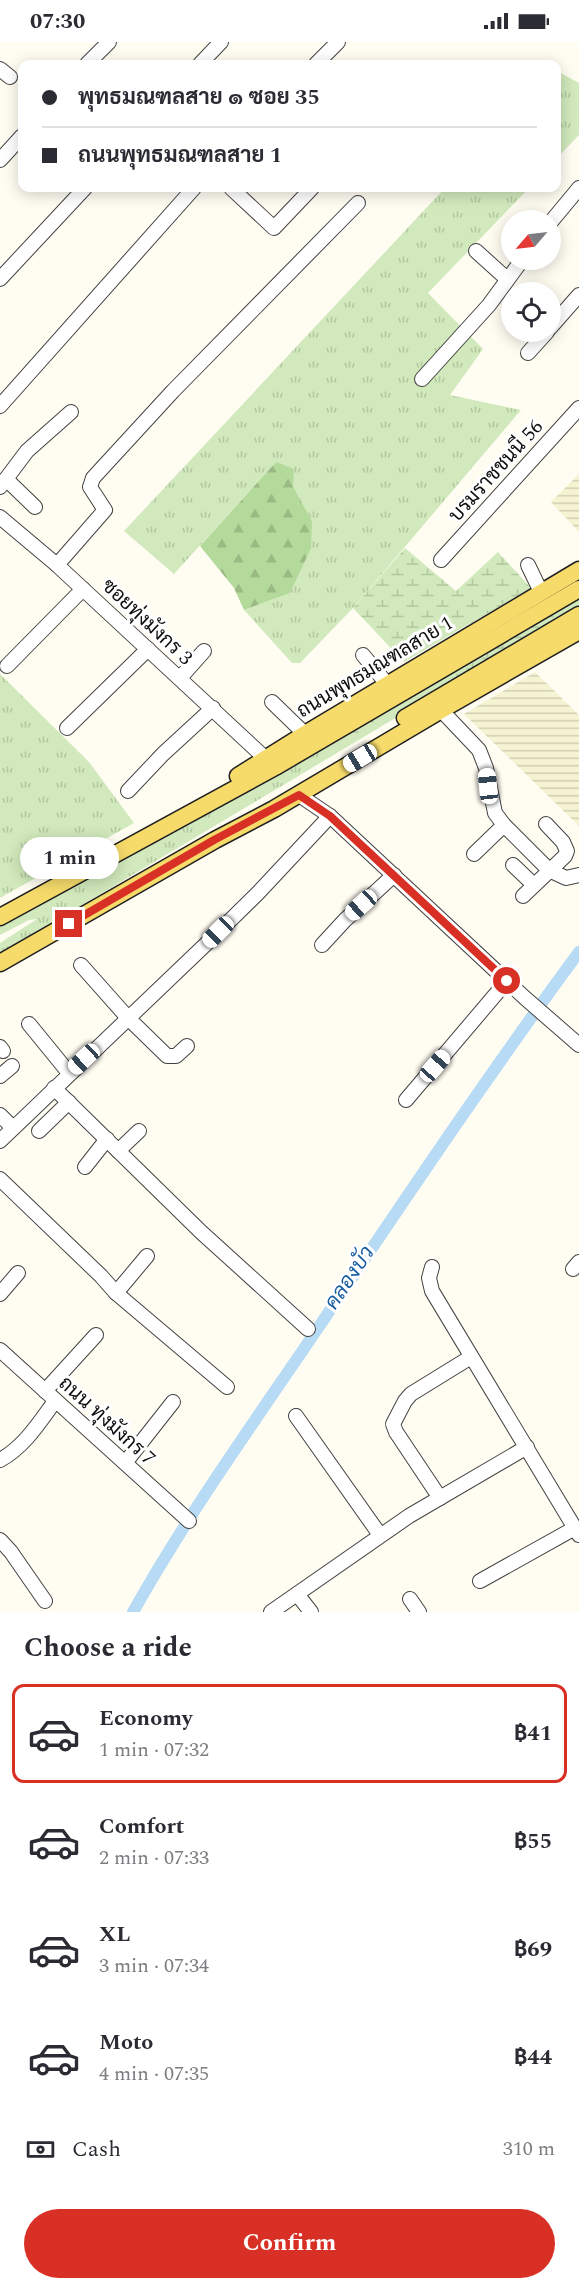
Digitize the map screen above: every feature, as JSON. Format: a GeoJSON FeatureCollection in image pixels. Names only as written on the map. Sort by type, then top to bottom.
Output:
{"type":"FeatureCollection","features":[{"type":"Feature","properties":{"kind":"main road","name":"ถนนพุทธมณฑลสาย 1"},"geometry":{"type":"LineString","coordinates":[[197,809],[231,781],[265,758],[579,570]]}},
{"type":"Feature","properties":{"kind":"main road","name":"ถนนพุทธมณฑลสาย 1"},"geometry":{"type":"LineString","coordinates":[[0,917],[275,767],[579,589]]}},
{"type":"Feature","properties":{"kind":"main road"},"geometry":{"type":"LineString","coordinates":[[0,963],[214,840],[299,795],[579,615]]}},
{"type":"Feature","properties":{"kind":"main road"},"geometry":{"type":"LineString","coordinates":[[214,840],[279,794],[441,703],[579,631]]}},
{"type":"Feature","properties":{"kind":"street"},"geometry":{"type":"LineString","coordinates":[[91,60],[109,42]]}},
{"type":"Feature","properties":{"kind":"street"},"geometry":{"type":"LineString","coordinates":[[204,60],[221,42]]}},
{"type":"Feature","properties":{"kind":"street"},"geometry":{"type":"LineString","coordinates":[[320,60],[338,42]]}},
{"type":"Feature","properties":{"kind":"street"},"geometry":{"type":"LineString","coordinates":[[0,160],[18,140]]}},
{"type":"Feature","properties":{"kind":"street"},"geometry":{"type":"LineString","coordinates":[[561,210],[579,188]]}},
{"type":"Feature","properties":{"kind":"street"},"geometry":{"type":"LineString","coordinates":[[0,279],[81,192]]}},
{"type":"Feature","properties":{"kind":"street"},"geometry":{"type":"LineString","coordinates":[[0,406],[190,192]]}},
{"type":"Feature","properties":{"kind":"street"},"geometry":{"type":"LineString","coordinates":[[235,192],[274,228],[308,192]]}},
{"type":"Feature","properties":{"kind":"street"},"geometry":{"type":"LineString","coordinates":[[57,565],[105,510],[90,488],[93,478],[173,391],[358,203]]}},
{"type":"Feature","properties":{"kind":"street"},"geometry":{"type":"LineString","coordinates":[[477,251],[507,279]]}},
{"type":"Feature","properties":{"kind":"street"},"geometry":{"type":"LineString","coordinates":[[422,379],[489,305],[514,270]]}},
{"type":"Feature","properties":{"kind":"street"},"geometry":{"type":"LineString","coordinates":[[561,315],[579,295]]}},
{"type":"Feature","properties":{"kind":"street"},"geometry":{"type":"LineString","coordinates":[[528,353],[538,342]]}},
{"type":"Feature","properties":{"kind":"street","name":"บรมราชชนนี 56"},"geometry":{"type":"LineString","coordinates":[[441,560],[579,408]]}},
{"type":"Feature","properties":{"kind":"street"},"geometry":{"type":"LineString","coordinates":[[35,507],[3,483],[27,451],[71,412]]}},
{"type":"Feature","properties":{"kind":"street","name":"ซอยทุ่งมังกร 3"},"geometry":{"type":"LineString","coordinates":[[1,519],[57,565],[265,758]]}},
{"type":"Feature","properties":{"kind":"street"},"geometry":{"type":"LineString","coordinates":[[528,565],[541,592]]}},
{"type":"Feature","properties":{"kind":"street"},"geometry":{"type":"LineString","coordinates":[[7,666],[82,589]]}},
{"type":"Feature","properties":{"kind":"street"},"geometry":{"type":"LineString","coordinates":[[67,729],[148,649]]}},
{"type":"Feature","properties":{"kind":"street"},"geometry":{"type":"LineString","coordinates":[[180,678],[204,651]]}},
{"type":"Feature","properties":{"kind":"street"},"geometry":{"type":"LineString","coordinates":[[363,655],[387,684]]}},
{"type":"Feature","properties":{"kind":"street"},"geometry":{"type":"LineString","coordinates":[[272,702],[305,734]]}},
{"type":"Feature","properties":{"kind":"street"},"geometry":{"type":"LineString","coordinates":[[441,703],[479,750],[486,768],[495,813],[504,825],[549,870],[566,878],[579,874]]}},
{"type":"Feature","properties":{"kind":"street"},"geometry":{"type":"LineString","coordinates":[[128,791],[163,754],[213,708]]}},
{"type":"Feature","properties":{"kind":"street"},"geometry":{"type":"LineString","coordinates":[[299,795],[330,816],[525,999],[579,1045]]}},
{"type":"Feature","properties":{"kind":"street"},"geometry":{"type":"LineString","coordinates":[[0,1141],[258,893],[330,816]]}},
{"type":"Feature","properties":{"kind":"street"},"geometry":{"type":"LineString","coordinates":[[474,854],[504,825]]}},
{"type":"Feature","properties":{"kind":"street"},"geometry":{"type":"LineString","coordinates":[[523,896],[565,856],[567,851],[564,842],[546,825]]}},
{"type":"Feature","properties":{"kind":"street"},"geometry":{"type":"LineString","coordinates":[[513,865],[534,885]]}},
{"type":"Feature","properties":{"kind":"street"},"geometry":{"type":"LineString","coordinates":[[322,945],[345,920],[394,875]]}},
{"type":"Feature","properties":{"kind":"street"},"geometry":{"type":"LineString","coordinates":[[81,965],[128,1018],[167,1056],[176,1056],[187,1046]]}},
{"type":"Feature","properties":{"kind":"street"},"geometry":{"type":"LineString","coordinates":[[406,1100],[507,981]]}},
{"type":"Feature","properties":{"kind":"street"},"geometry":{"type":"LineString","coordinates":[[29,1024],[69,1073]]}},
{"type":"Feature","properties":{"kind":"street"},"geometry":{"type":"LineString","coordinates":[[0,1076],[12,1066]]}},
{"type":"Feature","properties":{"kind":"street"},"geometry":{"type":"LineString","coordinates":[[54,1088],[217,1248],[308,1329]]}},
{"type":"Feature","properties":{"kind":"street"},"geometry":{"type":"LineString","coordinates":[[39,1131],[69,1102]]}},
{"type":"Feature","properties":{"kind":"street"},"geometry":{"type":"LineString","coordinates":[[0,1115],[13,1128]]}},
{"type":"Feature","properties":{"kind":"street"},"geometry":{"type":"LineString","coordinates":[[118,1151],[139,1131]]}},
{"type":"Feature","properties":{"kind":"street"},"geometry":{"type":"LineString","coordinates":[[85,1167],[106,1139]]}},
{"type":"Feature","properties":{"kind":"street"},"geometry":{"type":"LineString","coordinates":[[0,1179],[101,1275],[116,1293],[227,1387]]}},
{"type":"Feature","properties":{"kind":"street"},"geometry":{"type":"LineString","coordinates":[[116,1293],[147,1256]]}},
{"type":"Feature","properties":{"kind":"street"},"geometry":{"type":"LineString","coordinates":[[432,1267],[429,1278],[432,1292],[577,1531],[480,1581]]}},
{"type":"Feature","properties":{"kind":"street"},"geometry":{"type":"LineString","coordinates":[[0,1294],[18,1273]]}},
{"type":"Feature","properties":{"kind":"street"},"geometry":{"type":"LineString","coordinates":[[0,1460],[24,1442],[50,1396],[96,1335]]}},
{"type":"Feature","properties":{"kind":"street","name":"ถนน ทุ่งมังกร 7"},"geometry":{"type":"LineString","coordinates":[[0,1350],[189,1521]]}},
{"type":"Feature","properties":{"kind":"street"},"geometry":{"type":"LineString","coordinates":[[440,1498],[393,1424],[411,1394],[471,1357]]}},
{"type":"Feature","properties":{"kind":"street"},"geometry":{"type":"LineString","coordinates":[[125,1463],[174,1402]]}},
{"type":"Feature","properties":{"kind":"street"},"geometry":{"type":"LineString","coordinates":[[296,1416],[380,1535]]}},
{"type":"Feature","properties":{"kind":"street"},"geometry":{"type":"LineString","coordinates":[[271,1612],[380,1535],[527,1447]]}},
{"type":"Feature","properties":{"kind":"street"},"geometry":{"type":"LineString","coordinates":[[0,1540],[45,1601]]}},
{"type":"Feature","properties":{"kind":"street"},"geometry":{"type":"LineString","coordinates":[[297,1594],[311,1612]]}},
{"type":"Feature","properties":{"kind":"street"},"geometry":{"type":"LineString","coordinates":[[410,1599],[419,1612]]}},
{"type":"Feature","properties":{"kind":"shaded area"},"geometry":{"type":"Polygon","coordinates":[[[579,474],[579,532],[551,502],[579,474]]]}},
{"type":"Feature","properties":{"kind":"shaded area"},"geometry":{"type":"Polygon","coordinates":[[[535,672],[579,715],[579,826],[464,714],[535,672]]]}},
{"type":"Feature","properties":{"kind":"green space"},"geometry":{"type":"Polygon","coordinates":[[[561,73],[579,83],[579,135],[561,154],[561,73]]]}},
{"type":"Feature","properties":{"kind":"green space"},"geometry":{"type":"Polygon","coordinates":[[[441,192],[525,192],[508,210],[501,210],[501,217],[428,293],[483,349],[450,395],[521,410],[353,608],[300,663],[292,663],[244,610],[290,593],[312,521],[293,486],[276,462],[174,574],[124,531],[441,192]]]}},
{"type":"Feature","properties":{"kind":"green space"},"geometry":{"type":"Polygon","coordinates":[[[276,462],[294,469],[293,486],[312,521],[311,548],[290,593],[244,610],[234,588],[200,546],[276,462]]]}},
{"type":"Feature","properties":{"kind":"green space"},"geometry":{"type":"Polygon","coordinates":[[[405,548],[456,591],[498,552],[531,588],[404,662],[353,608],[405,548]]]}},
{"type":"Feature","properties":{"kind":"green space"},"geometry":{"type":"Polygon","coordinates":[[[579,582],[579,622],[432,696],[357,741],[351,731],[579,582]]]}},
{"type":"Feature","properties":{"kind":"green space"},"geometry":{"type":"Polygon","coordinates":[[[0,674],[89,762],[134,823],[0,898],[0,674]]]}},
{"type":"Feature","properties":{"kind":"green space"},"geometry":{"type":"Polygon","coordinates":[[[351,731],[357,741],[0,954],[0,943],[37,919],[29,920],[0,935],[0,925],[351,731]]]}},
{"type":"Feature","properties":{"kind":"waterway","name":"คลองบัว"},"geometry":{"type":"LineString","coordinates":[[133,1612],[176,1539],[246,1433],[479,1092],[579,952]]}},
{"type":"Feature","properties":{"kind":"route"},"geometry":{"type":"LineString","coordinates":[[69,924],[214,840],[299,795],[330,816],[507,981]]}}]}
